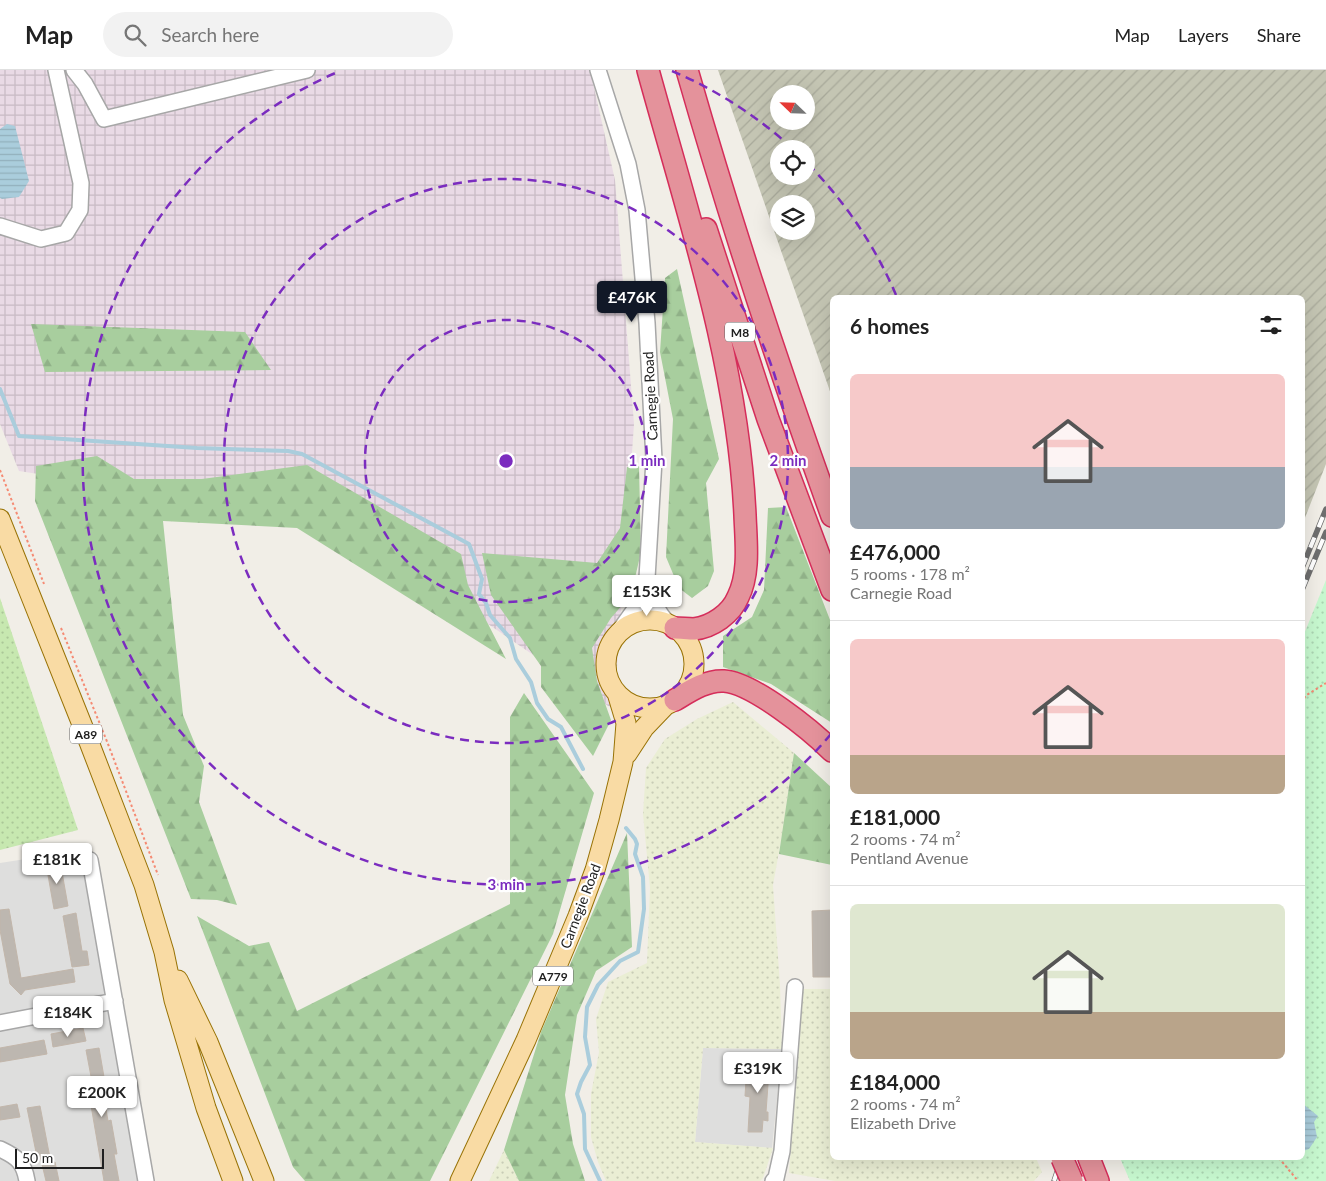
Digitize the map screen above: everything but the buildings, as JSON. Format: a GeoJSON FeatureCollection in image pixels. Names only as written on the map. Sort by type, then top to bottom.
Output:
{"type":"FeatureCollection","features":[{"type":"Feature","properties":{"kind":"highway","name":"M8"},"geometry":{"type":"LineString","coordinates":[[648,70],[701,262],[726,365],[744,485],[746,565],[738,598],[718,621],[694,629],[673,626]]}},
{"type":"Feature","properties":{"kind":"highway","name":"M8"},"geometry":{"type":"LineString","coordinates":[[659,70],[685,165],[768,418],[830,585]]}},
{"type":"Feature","properties":{"kind":"highway","name":"M8"},"geometry":{"type":"LineString","coordinates":[[687,70],[716,171],[794,408],[830,510]]}},
{"type":"Feature","properties":{"kind":"highway"},"geometry":{"type":"LineString","coordinates":[[671,702],[709,682],[723,681],[734,683],[746,688],[782,710],[830,749]]}},
{"type":"Feature","properties":{"kind":"highway"},"geometry":{"type":"LineString","coordinates":[[1063,1160],[1072,1181]]}},
{"type":"Feature","properties":{"kind":"highway"},"geometry":{"type":"LineString","coordinates":[[1090,1160],[1098,1181]]}},
{"type":"Feature","properties":{"kind":"main road","name":"A89"},"geometry":{"type":"LineString","coordinates":[[0,519],[40,616],[144,886],[164,952],[174,1000],[206,1108],[233,1181]]}},
{"type":"Feature","properties":{"kind":"main road"},"geometry":{"type":"LineString","coordinates":[[614,638],[634,622],[652,620],[673,626]]}},
{"type":"Feature","properties":{"kind":"main road","name":"A779"},"geometry":{"type":"LineString","coordinates":[[671,702],[685,690],[691,678],[694,664],[692,650],[685,637],[673,626]]}},
{"type":"Feature","properties":{"kind":"main road","name":"A779"},"geometry":{"type":"LineString","coordinates":[[614,638],[608,651],[606,666],[609,681],[617,693]]}},
{"type":"Feature","properties":{"kind":"main road"},"geometry":{"type":"LineString","coordinates":[[617,693],[625,700],[646,708],[671,702]]}},
{"type":"Feature","properties":{"kind":"main road","name":"Carnegie Road"},"geometry":{"type":"LineString","coordinates":[[460,1181],[526,1040],[578,916],[597,862],[624,762],[626,723],[617,693]]}},
{"type":"Feature","properties":{"kind":"main road","name":"Carnegie Road"},"geometry":{"type":"LineString","coordinates":[[624,762],[637,737],[671,702]]}},
{"type":"Feature","properties":{"kind":"main road","name":"A89"},"geometry":{"type":"LineString","coordinates":[[164,952],[208,1042],[264,1181]]}},
{"type":"Feature","properties":{"kind":"street"},"geometry":{"type":"LineString","coordinates":[[0,226],[41,239],[66,233],[80,210],[81,183],[56,70]]}},
{"type":"Feature","properties":{"kind":"street"},"geometry":{"type":"LineString","coordinates":[[74,70],[85,84],[104,119],[307,70]]}},
{"type":"Feature","properties":{"kind":"street","name":"Carnegie Road"},"geometry":{"type":"LineString","coordinates":[[598,70],[628,164],[637,210],[647,323],[654,460],[647,578],[635,609],[614,638]]}},
{"type":"Feature","properties":{"kind":"street","name":"Carnegie Road"},"geometry":{"type":"LineString","coordinates":[[647,578],[658,612],[673,626]]}},
{"type":"Feature","properties":{"kind":"street"},"geometry":{"type":"LineString","coordinates":[[90,860],[146,1181]]}},
{"type":"Feature","properties":{"kind":"street"},"geometry":{"type":"LineString","coordinates":[[773,1181],[776,1178],[782,1151],[795,987]]}},
{"type":"Feature","properties":{"kind":"street"},"geometry":{"type":"LineString","coordinates":[[0,1023],[115,1001]]}},
{"type":"Feature","properties":{"kind":"street"},"geometry":{"type":"LineString","coordinates":[[0,1149],[16,1157],[25,1170],[27,1181]]}},
{"type":"Feature","properties":{"kind":"path"},"geometry":{"type":"LineString","coordinates":[[1305,696],[1326,683]]}},
{"type":"Feature","properties":{"kind":"path"},"geometry":{"type":"LineString","coordinates":[[1281,1160],[1298,1181]]}},
{"type":"Feature","properties":{"kind":"shaded area"},"geometry":{"type":"Polygon","coordinates":[[[0,70],[590,70],[615,180],[634,424],[614,710],[337,521],[19,471],[0,424],[0,70]]]}},
{"type":"Feature","properties":{"kind":"shaded area"},"geometry":{"type":"Polygon","coordinates":[[[718,70],[1326,70],[1326,464],[1305,518],[1305,295],[830,295],[830,391],[777,240],[815,240],[815,195],[770,195],[770,219],[718,70]]]}},
{"type":"Feature","properties":{"kind":"shaded area"},"geometry":{"type":"Polygon","coordinates":[[[733,702],[794,753],[773,885],[780,985],[782,1049],[703,1048],[695,1142],[773,1148],[763,1178],[760,1181],[606,1181],[591,1137],[591,1094],[599,1052],[596,1019],[608,982],[647,963],[650,888],[643,814],[646,768],[665,739],[697,719],[733,702]]]}},
{"type":"Feature","properties":{"kind":"shaded area"},"geometry":{"type":"Polygon","coordinates":[[[84,850],[90,860],[146,1181],[0,1181],[0,863],[84,850]]]}},
{"type":"Feature","properties":{"kind":"shaded area"},"geometry":{"type":"Polygon","coordinates":[[[803,989],[830,989],[830,1160],[1037,1160],[1042,1172],[1034,1181],[835,1181],[789,1173],[803,989]]]}},
{"type":"Feature","properties":{"kind":"shaded area"},"geometry":{"type":"Polygon","coordinates":[[[703,1048],[782,1049],[772,1148],[695,1142],[703,1048]]]}},
{"type":"Feature","properties":{"kind":"shaded area"},"geometry":{"type":"Polygon","coordinates":[[[504,1150],[519,1181],[489,1181],[504,1150]]]}},
{"type":"Feature","properties":{"kind":"green space"},"geometry":{"type":"Polygon","coordinates":[[[677,269],[719,459],[706,483],[714,571],[708,586],[692,598],[679,588],[666,557],[673,419],[660,352],[665,278],[677,269]]]}},
{"type":"Feature","properties":{"kind":"green space"},"geometry":{"type":"Polygon","coordinates":[[[31,324],[245,332],[271,370],[45,372],[31,324]]]}},
{"type":"Feature","properties":{"kind":"green space"},"geometry":{"type":"Polygon","coordinates":[[[97,456],[134,479],[202,479],[307,465],[461,554],[468,585],[506,659],[297,528],[163,521],[183,715],[204,766],[199,802],[237,905],[217,900],[191,899],[35,501],[36,466],[97,456]]]}},
{"type":"Feature","properties":{"kind":"green space"},"geometry":{"type":"Polygon","coordinates":[[[639,466],[641,552],[631,595],[611,618],[592,648],[597,681],[611,720],[593,756],[541,687],[541,666],[491,595],[482,553],[597,563],[620,528],[627,467],[639,466]]]}},
{"type":"Feature","properties":{"kind":"green space"},"geometry":{"type":"Polygon","coordinates":[[[786,507],[830,620],[830,722],[771,684],[723,667],[723,636],[752,617],[764,590],[768,508],[786,507]]]}},
{"type":"Feature","properties":{"kind":"green space"},"geometry":{"type":"Polygon","coordinates":[[[1326,580],[1326,1181],[1130,1181],[1121,1160],[1305,1160],[1305,632],[1326,580]]]}},
{"type":"Feature","properties":{"kind":"green space"},"geometry":{"type":"Polygon","coordinates":[[[0,598],[78,830],[0,850],[0,598]]]}},
{"type":"Feature","properties":{"kind":"green space"},"geometry":{"type":"Polygon","coordinates":[[[524,693],[594,793],[553,934],[430,1181],[305,1181],[293,1167],[197,916],[249,946],[269,942],[297,1011],[510,904],[510,717],[524,693]]]}},
{"type":"Feature","properties":{"kind":"green space"},"geometry":{"type":"Polygon","coordinates":[[[794,753],[830,786],[830,865],[779,854],[794,753]]]}},
{"type":"Feature","properties":{"kind":"green space"},"geometry":{"type":"Polygon","coordinates":[[[627,833],[632,947],[596,971],[577,1015],[565,1095],[573,1144],[585,1181],[519,1181],[504,1150],[541,1032],[627,833]]]}},
{"type":"Feature","properties":{"kind":"water"},"geometry":{"type":"Polygon","coordinates":[[[7,124],[15,126],[29,181],[19,197],[2,199],[0,198],[0,129],[7,124]]]}},
{"type":"Feature","properties":{"kind":"water"},"geometry":{"type":"Polygon","coordinates":[[[1305,1106],[1318,1116],[1314,1122],[1317,1137],[1309,1149],[1305,1150],[1305,1106]]]}},
{"type":"Feature","properties":{"kind":"waterway"},"geometry":{"type":"LineString","coordinates":[[0,389],[19,436],[197,448],[288,451],[302,454],[469,544],[482,579],[479,594],[486,603],[490,615],[510,638],[516,659],[531,682],[537,703],[548,719],[561,727],[583,769]]}},
{"type":"Feature","properties":{"kind":"waterway"},"geometry":{"type":"LineString","coordinates":[[600,1181],[585,1149],[584,1114],[577,1094],[590,1065],[585,1037],[587,1007],[598,985],[620,961],[638,952],[644,909],[643,877],[635,854],[637,844],[626,828]]}},
{"type":"Feature","properties":{"kind":"railway"},"geometry":{"type":"LineString","coordinates":[[1305,561],[1326,509]]}},
{"type":"Feature","properties":{"kind":"railway"},"geometry":{"type":"LineString","coordinates":[[1305,583],[1326,532]]}},
{"type":"Feature","properties":{"kind":"railway"},"geometry":{"type":"LineString","coordinates":[[1054,1181],[1057,1172]]}},
{"type":"Feature","properties":{"kind":"railway"},"geometry":{"type":"LineString","coordinates":[[1062,1181],[1064,1177]]}}]}
